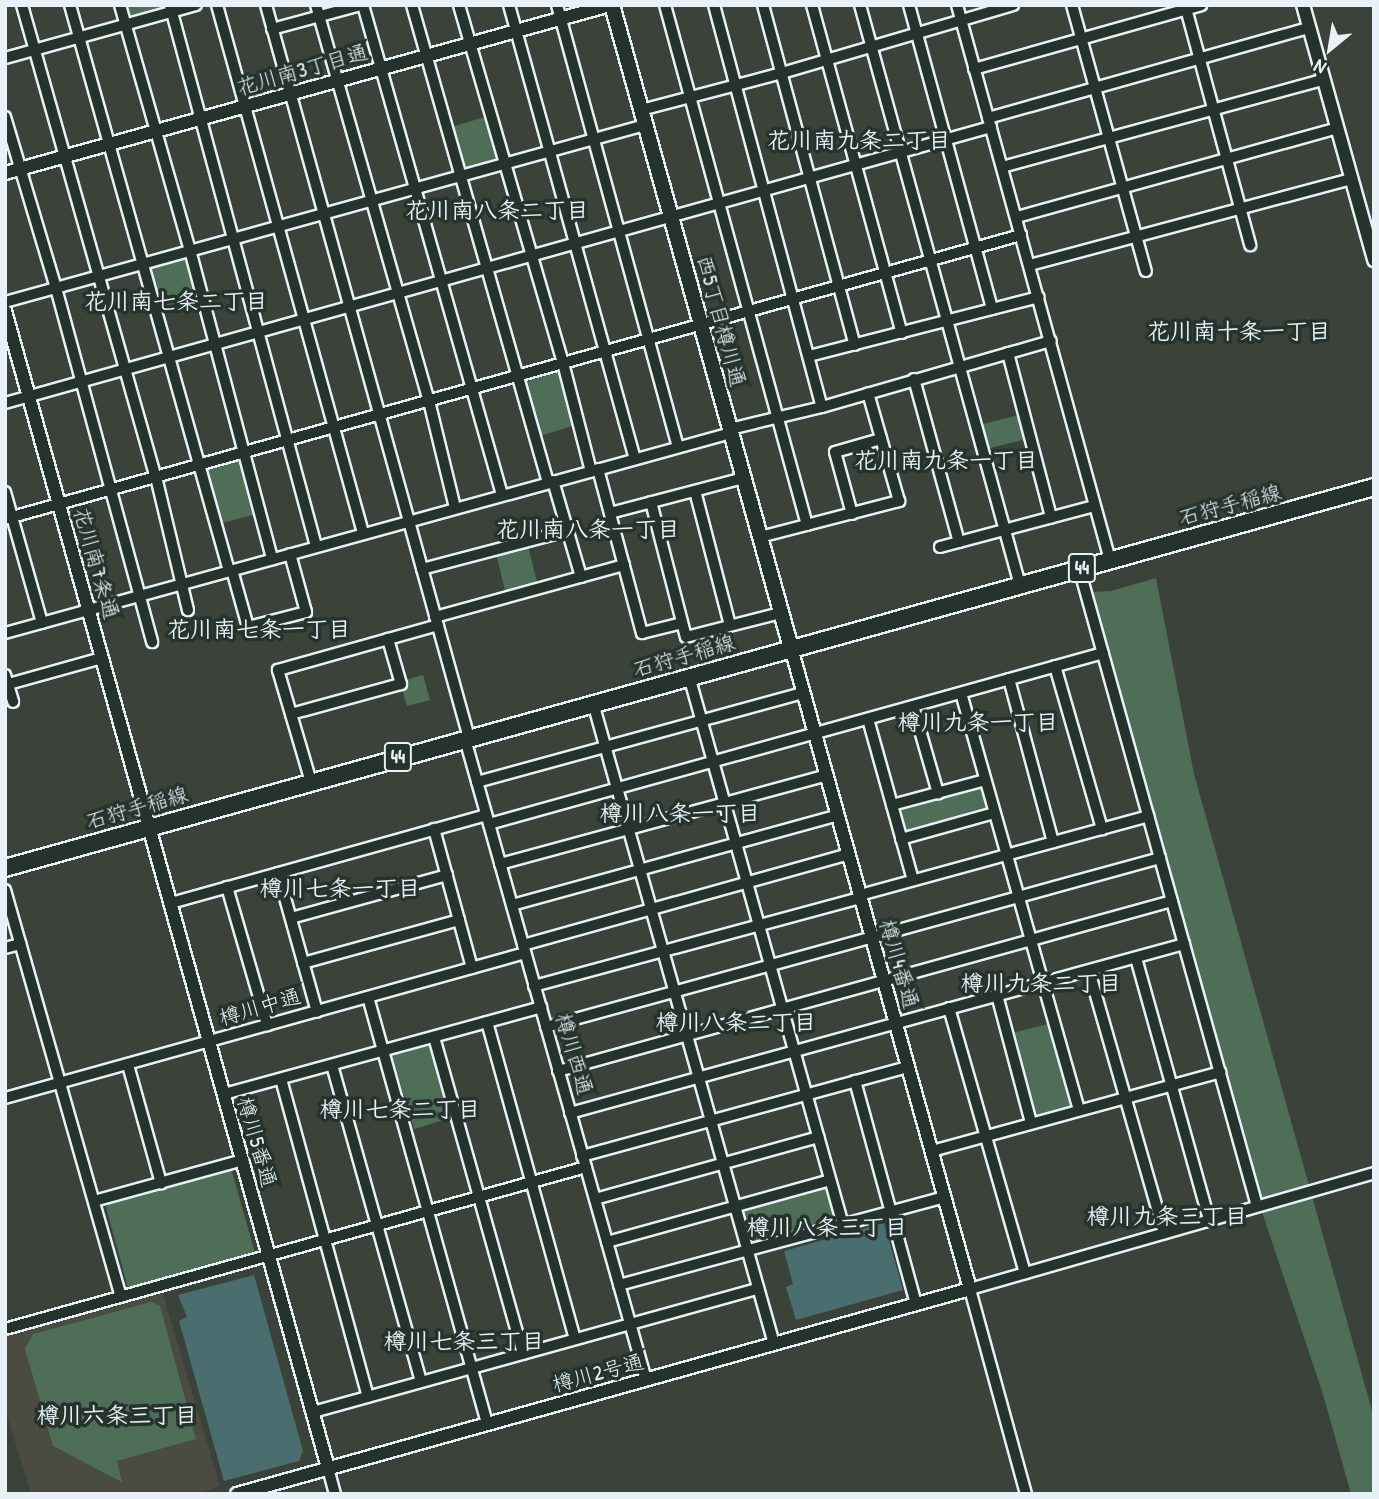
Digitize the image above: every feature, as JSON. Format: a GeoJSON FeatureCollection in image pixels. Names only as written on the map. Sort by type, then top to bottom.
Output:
{"type":"FeatureCollection","features":[{"type":"Feature","properties":{"kind":"main road","name":"西5丁目樽川通"},"geometry":{"type":"LineString","coordinates":[[611,5],[791,648]]}},
{"type":"Feature","properties":{"kind":"main road","name":"石狩手稲線"},"geometry":{"type":"LineString","coordinates":[[5,868],[1374,487]]}},
{"type":"Feature","properties":{"kind":"street"},"geometry":{"type":"LineString","coordinates":[[22,5],[156,477],[188,610]]}},
{"type":"Feature","properties":{"kind":"street"},"geometry":{"type":"LineString","coordinates":[[70,5],[199,465],[248,627],[306,612],[290,554]]}},
{"type":"Feature","properties":{"kind":"street"},"geometry":{"type":"LineString","coordinates":[[120,5],[190,250],[272,559]]}},
{"type":"Feature","properties":{"kind":"street"},"geometry":{"type":"LineString","coordinates":[[5,58],[125,25],[171,9],[196,5]]}},
{"type":"Feature","properties":{"kind":"street"},"geometry":{"type":"LineString","coordinates":[[217,5],[363,533]]}},
{"type":"Feature","properties":{"kind":"street","name":"樽川西通"},"geometry":{"type":"LineString","coordinates":[[266,5],[409,520],[487,819],[646,1380]]}},
{"type":"Feature","properties":{"kind":"street"},"geometry":{"type":"LineString","coordinates":[[316,5],[429,401],[456,508]]}},
{"type":"Feature","properties":{"kind":"street"},"geometry":{"type":"LineString","coordinates":[[272,29],[362,5],[502,495]]}},
{"type":"Feature","properties":{"kind":"street"},"geometry":{"type":"LineString","coordinates":[[412,5],[517,376],[580,577]]}},
{"type":"Feature","properties":{"kind":"street"},"geometry":{"type":"LineString","coordinates":[[459,5],[531,257],[610,513],[642,633],[682,623]]}},
{"type":"Feature","properties":{"kind":"street"},"geometry":{"type":"LineString","coordinates":[[509,5],[635,459]]}},
{"type":"Feature","properties":{"kind":"street"},"geometry":{"type":"LineString","coordinates":[[557,5],[651,338],[678,447]]}},
{"type":"Feature","properties":{"kind":"street","name":"花川南3丁目通"},"geometry":{"type":"LineString","coordinates":[[5,173],[611,5]]}},
{"type":"Feature","properties":{"kind":"street"},"geometry":{"type":"LineString","coordinates":[[665,5],[807,525]]}},
{"type":"Feature","properties":{"kind":"street"},"geometry":{"type":"LineString","coordinates":[[714,5],[822,407]]}},
{"type":"Feature","properties":{"kind":"street"},"geometry":{"type":"LineString","coordinates":[[763,5],[841,285],[855,345]]}},
{"type":"Feature","properties":{"kind":"street"},"geometry":{"type":"LineString","coordinates":[[812,5],[902,333]]}},
{"type":"Feature","properties":{"kind":"street"},"geometry":{"type":"LineString","coordinates":[[860,5],[1020,585]]}},
{"type":"Feature","properties":{"kind":"street"},"geometry":{"type":"LineString","coordinates":[[909,5],[992,309]]}},
{"type":"Feature","properties":{"kind":"street"},"geometry":{"type":"LineString","coordinates":[[957,5],[1110,560]]}},
{"type":"Feature","properties":{"kind":"street"},"geometry":{"type":"LineString","coordinates":[[641,110],[782,73],[1013,5]]}},
{"type":"Feature","properties":{"kind":"street"},"geometry":{"type":"LineString","coordinates":[[1072,5],[1146,271]]}},
{"type":"Feature","properties":{"kind":"street"},"geometry":{"type":"LineString","coordinates":[[974,69],[1185,7],[1201,5]]}},
{"type":"Feature","properties":{"kind":"street"},"geometry":{"type":"LineString","coordinates":[[1303,5],[1374,260]]}},
{"type":"Feature","properties":{"kind":"street"},"geometry":{"type":"LineString","coordinates":[[1185,7],[1250,245]]}},
{"type":"Feature","properties":{"kind":"street"},"geometry":{"type":"LineString","coordinates":[[171,9],[316,546]]}},
{"type":"Feature","properties":{"kind":"street"},"geometry":{"type":"LineString","coordinates":[[5,403],[947,142],[989,122],[1095,88],[1309,28]]}},
{"type":"Feature","properties":{"kind":"street"},"geometry":{"type":"LineString","coordinates":[[1002,167],[1324,80]]}},
{"type":"Feature","properties":{"kind":"street"},"geometry":{"type":"LineString","coordinates":[[5,117],[56,288],[152,642]]}},
{"type":"Feature","properties":{"kind":"street"},"geometry":{"type":"LineString","coordinates":[[5,302],[645,125]]}},
{"type":"Feature","properties":{"kind":"street"},"geometry":{"type":"LineString","coordinates":[[1017,217],[1337,128]]}},
{"type":"Feature","properties":{"kind":"street"},"geometry":{"type":"LineString","coordinates":[[1030,265],[1351,179]]}},
{"type":"Feature","properties":{"kind":"street"},"geometry":{"type":"LineString","coordinates":[[9,518],[1021,235]]}},
{"type":"Feature","properties":{"kind":"street"},"geometry":{"type":"LineString","coordinates":[[809,356],[1039,297]]}},
{"type":"Feature","properties":{"kind":"street","name":"花川南7条通"},"geometry":{"type":"LineString","coordinates":[[5,311],[149,827]]}},
{"type":"Feature","properties":{"kind":"street"},"geometry":{"type":"LineString","coordinates":[[5,633],[1051,341]]}},
{"type":"Feature","properties":{"kind":"street"},"geometry":{"type":"LineString","coordinates":[[1008,353],[1051,517]]}},
{"type":"Feature","properties":{"kind":"street"},"geometry":{"type":"LineString","coordinates":[[914,380],[959,542]]}},
{"type":"Feature","properties":{"kind":"street"},"geometry":{"type":"LineString","coordinates":[[760,537],[899,502],[868,393]]}},
{"type":"Feature","properties":{"kind":"street"},"geometry":{"type":"LineString","coordinates":[[852,514],[835,452],[881,439]]}},
{"type":"Feature","properties":{"kind":"street"},"geometry":{"type":"LineString","coordinates":[[610,513],[743,478]]}},
{"type":"Feature","properties":{"kind":"street"},"geometry":{"type":"LineString","coordinates":[[695,491],[730,625]]}},
{"type":"Feature","properties":{"kind":"street"},"geometry":{"type":"LineString","coordinates":[[5,492],[9,518],[42,623]]}},
{"type":"Feature","properties":{"kind":"street"},"geometry":{"type":"LineString","coordinates":[[651,502],[686,637],[781,613]]}},
{"type":"Feature","properties":{"kind":"street"},"geometry":{"type":"LineString","coordinates":[[940,547],[1094,506]]}},
{"type":"Feature","properties":{"kind":"street"},"geometry":{"type":"LineString","coordinates":[[422,569],[567,531]]}},
{"type":"Feature","properties":{"kind":"street"},"geometry":{"type":"LineString","coordinates":[[311,782],[278,670],[388,639],[436,621],[624,565]]}},
{"type":"Feature","properties":{"kind":"street"},"geometry":{"type":"LineString","coordinates":[[1079,568],[1257,1206]]}},
{"type":"Feature","properties":{"kind":"street"},"geometry":{"type":"LineString","coordinates":[[291,714],[401,684],[388,639]]}},
{"type":"Feature","properties":{"kind":"street","name":"樽川4番通"},"geometry":{"type":"LineString","coordinates":[[791,648],[970,1289]]}},
{"type":"Feature","properties":{"kind":"street"},"geometry":{"type":"LineString","coordinates":[[171,902],[434,829],[617,790],[1103,653]]}},
{"type":"Feature","properties":{"kind":"street"},"geometry":{"type":"LineString","coordinates":[[13,702],[6,681],[102,658]]}},
{"type":"Feature","properties":{"kind":"street"},"geometry":{"type":"LineString","coordinates":[[1055,666],[1102,829]]}},
{"type":"Feature","properties":{"kind":"street"},"geometry":{"type":"LineString","coordinates":[[689,676],[843,1225]]}},
{"type":"Feature","properties":{"kind":"street"},"geometry":{"type":"LineString","coordinates":[[1009,679],[1053,842]]}},
{"type":"Feature","properties":{"kind":"street"},"geometry":{"type":"LineString","coordinates":[[961,692],[1079,1110]]}},
{"type":"Feature","properties":{"kind":"street"},"geometry":{"type":"LineString","coordinates":[[477,782],[803,693]]}},
{"type":"Feature","properties":{"kind":"street"},"geometry":{"type":"LineString","coordinates":[[593,703],[774,1344]]}},
{"type":"Feature","properties":{"kind":"street"},"geometry":{"type":"LineString","coordinates":[[913,706],[938,793]]}},
{"type":"Feature","properties":{"kind":"street"},"geometry":{"type":"LineString","coordinates":[[867,719],[913,880]]}},
{"type":"Feature","properties":{"kind":"street"},"geometry":{"type":"LineString","coordinates":[[500,864],[827,775]]}},
{"type":"Feature","properties":{"kind":"street"},"geometry":{"type":"LineString","coordinates":[[892,805],[985,780]]}},
{"type":"Feature","properties":{"kind":"street"},"geometry":{"type":"LineString","coordinates":[[901,839],[994,813]]}},
{"type":"Feature","properties":{"kind":"street"},"geometry":{"type":"LineString","coordinates":[[512,905],[838,815]]}},
{"type":"Feature","properties":{"kind":"street"},"geometry":{"type":"LineString","coordinates":[[534,986],[1149,816]]}},
{"type":"Feature","properties":{"kind":"street","name":"樽川5番通"},"geometry":{"type":"LineString","coordinates":[[149,827],[328,1468]]}},
{"type":"Feature","properties":{"kind":"street"},"geometry":{"type":"LineString","coordinates":[[434,829],[472,968]]}},
{"type":"Feature","properties":{"kind":"street","name":"樽川中通"},"geometry":{"type":"LineString","coordinates":[[5,1098],[472,968],[651,910],[849,854]]}},
{"type":"Feature","properties":{"kind":"street"},"geometry":{"type":"LineString","coordinates":[[546,1027],[1160,858]]}},
{"type":"Feature","properties":{"kind":"street"},"geometry":{"type":"LineString","coordinates":[[278,873],[317,1012]]}},
{"type":"Feature","properties":{"kind":"street"},"geometry":{"type":"LineString","coordinates":[[291,918],[446,875]]}},
{"type":"Feature","properties":{"kind":"street"},"geometry":{"type":"LineString","coordinates":[[227,887],[267,1025]]}},
{"type":"Feature","properties":{"kind":"street"},"geometry":{"type":"LineString","coordinates":[[5,890],[121,1297]]}},
{"type":"Feature","properties":{"kind":"street"},"geometry":{"type":"LineString","coordinates":[[558,1071],[1172,901]]}},
{"type":"Feature","properties":{"kind":"street"},"geometry":{"type":"LineString","coordinates":[[303,962],[459,920]]}},
{"type":"Feature","properties":{"kind":"street"},"geometry":{"type":"LineString","coordinates":[[5,948],[20,944]]}},
{"type":"Feature","properties":{"kind":"street"},"geometry":{"type":"LineString","coordinates":[[570,1113],[1184,944]]}},
{"type":"Feature","properties":{"kind":"street"},"geometry":{"type":"LineString","coordinates":[[1136,958],[1209,1220]]}},
{"type":"Feature","properties":{"kind":"street"},"geometry":{"type":"LineString","coordinates":[[1089,971],[1164,1233]]}},
{"type":"Feature","properties":{"kind":"street"},"geometry":{"type":"LineString","coordinates":[[997,995],[1031,1124]]}},
{"type":"Feature","properties":{"kind":"street"},"geometry":{"type":"LineString","coordinates":[[368,997],[487,1424]]}},
{"type":"Feature","properties":{"kind":"street"},"geometry":{"type":"LineString","coordinates":[[224,1094],[541,1007]]}},
{"type":"Feature","properties":{"kind":"street"},"geometry":{"type":"LineString","coordinates":[[949,1008],[1026,1273]]}},
{"type":"Feature","properties":{"kind":"street"},"geometry":{"type":"LineString","coordinates":[[487,1022],[575,1339]]}},
{"type":"Feature","properties":{"kind":"street"},"geometry":{"type":"LineString","coordinates":[[433,1037],[523,1354]]}},
{"type":"Feature","properties":{"kind":"street"},"geometry":{"type":"LineString","coordinates":[[128,1065],[161,1182]]}},
{"type":"Feature","properties":{"kind":"street"},"geometry":{"type":"LineString","coordinates":[[332,1065],[421,1382]]}},
{"type":"Feature","properties":{"kind":"street"},"geometry":{"type":"LineString","coordinates":[[582,1156],[908,1067]]}},
{"type":"Feature","properties":{"kind":"street"},"geometry":{"type":"LineString","coordinates":[[932,1151],[1220,1072]]}},
{"type":"Feature","properties":{"kind":"street"},"geometry":{"type":"LineString","coordinates":[[281,1079],[368,1396]]}},
{"type":"Feature","properties":{"kind":"street"},"geometry":{"type":"LineString","coordinates":[[855,1081],[916,1304]]}},
{"type":"Feature","properties":{"kind":"street"},"geometry":{"type":"LineString","coordinates":[[595,1199],[820,1137]]}},
{"type":"Feature","properties":{"kind":"street"},"geometry":{"type":"LineString","coordinates":[[93,1201],[243,1160]]}},
{"type":"Feature","properties":{"kind":"street"},"geometry":{"type":"LineString","coordinates":[[5,1329],[586,1167]]}},
{"type":"Feature","properties":{"kind":"street"},"geometry":{"type":"LineString","coordinates":[[1026,1494],[970,1289],[1374,1173]]}},
{"type":"Feature","properties":{"kind":"street"},"geometry":{"type":"LineString","coordinates":[[607,1242],[831,1180]]}},
{"type":"Feature","properties":{"kind":"street"},"geometry":{"type":"LineString","coordinates":[[619,1285],[945,1197]]}},
{"type":"Feature","properties":{"kind":"street"},"geometry":{"type":"LineString","coordinates":[[313,1412],[758,1289]]}},
{"type":"Feature","properties":{"kind":"street","name":"樽川2号通"},"geometry":{"type":"LineString","coordinates":[[237,1494],[970,1289]]}},
{"type":"Feature","properties":{"kind":"street"},"geometry":{"type":"LineString","coordinates":[[328,1468],[335,1494]]}},
{"type":"Feature","properties":{"kind":"shaded area"},"geometry":{"type":"Polygon","coordinates":[[[162,1291],[220,1486],[197,1494],[31,1494],[5,1409],[5,1336],[162,1291]]]}},
{"type":"Feature","properties":{"kind":"green space"},"geometry":{"type":"Polygon","coordinates":[[[124,5],[163,6],[159,10],[131,17],[127,16],[124,5]]]}},
{"type":"Feature","properties":{"kind":"green space"},"geometry":{"type":"Polygon","coordinates":[[[488,116],[498,156],[496,159],[466,168],[462,165],[451,127],[488,116]]]}},
{"type":"Feature","properties":{"kind":"green space"},"geometry":{"type":"Polygon","coordinates":[[[182,259],[187,262],[197,301],[161,309],[150,271],[152,267],[182,259]]]}},
{"type":"Feature","properties":{"kind":"green space"},"geometry":{"type":"Polygon","coordinates":[[[561,371],[577,425],[538,437],[522,383],[561,371]]]}},
{"type":"Feature","properties":{"kind":"green space"},"geometry":{"type":"Polygon","coordinates":[[[1019,415],[1025,439],[988,448],[982,424],[1019,415]]]}},
{"type":"Feature","properties":{"kind":"green space"},"geometry":{"type":"Polygon","coordinates":[[[239,461],[257,514],[222,523],[207,473],[209,469],[239,461]]]}},
{"type":"Feature","properties":{"kind":"green space"},"geometry":{"type":"Polygon","coordinates":[[[528,546],[538,585],[506,593],[496,554],[528,546]]]}},
{"type":"Feature","properties":{"kind":"green space"},"geometry":{"type":"Polygon","coordinates":[[[1156,578],[1194,774],[1374,1418],[1374,1494],[1351,1494],[1322,1391],[1264,1218],[1092,592],[1111,591],[1156,578]]]}},
{"type":"Feature","properties":{"kind":"green space"},"geometry":{"type":"Polygon","coordinates":[[[423,675],[430,700],[407,706],[402,689],[408,687],[406,680],[423,675]]]}},
{"type":"Feature","properties":{"kind":"green space"},"geometry":{"type":"Polygon","coordinates":[[[980,786],[988,807],[986,810],[907,831],[904,829],[901,807],[980,786]]]}},
{"type":"Feature","properties":{"kind":"green space"},"geometry":{"type":"Polygon","coordinates":[[[1048,1024],[1072,1105],[1070,1108],[1037,1117],[1034,1115],[1012,1033],[1048,1024]]]}},
{"type":"Feature","properties":{"kind":"green space"},"geometry":{"type":"Polygon","coordinates":[[[429,1044],[452,1118],[414,1129],[392,1055],[429,1044]]]}},
{"type":"Feature","properties":{"kind":"green space"},"geometry":{"type":"Polygon","coordinates":[[[231,1168],[255,1253],[128,1288],[106,1207],[109,1203],[231,1168]]]}},
{"type":"Feature","properties":{"kind":"green space"},"geometry":{"type":"Polygon","coordinates":[[[825,1187],[834,1221],[753,1243],[744,1209],[825,1187]]]}},
{"type":"Feature","properties":{"kind":"green space"},"geometry":{"type":"Polygon","coordinates":[[[151,1302],[160,1306],[196,1439],[117,1461],[122,1482],[53,1446],[25,1349],[33,1334],[151,1302]]]}},
{"type":"Feature","properties":{"kind":"water"},"geometry":{"type":"Polygon","coordinates":[[[884,1223],[903,1290],[796,1320],[786,1287],[793,1284],[784,1251],[884,1223]]]}},
{"type":"Feature","properties":{"kind":"water"},"geometry":{"type":"Polygon","coordinates":[[[254,1275],[303,1451],[299,1461],[224,1481],[179,1321],[187,1317],[178,1295],[254,1275]]]}},
{"type":"Feature","properties":{"kind":"district","name":"花川南九条二丁目"},"geometry":{"type":"Point","coordinates":[859,140]}},
{"type":"Feature","properties":{"kind":"district","name":"花川南八条二丁目"},"geometry":{"type":"Point","coordinates":[497,210]}},
{"type":"Feature","properties":{"kind":"district","name":"花川南七条二丁目"},"geometry":{"type":"Point","coordinates":[176,301]}},
{"type":"Feature","properties":{"kind":"district","name":"花川南十条一丁目"},"geometry":{"type":"Point","coordinates":[1239,331]}},
{"type":"Feature","properties":{"kind":"district","name":"花川南九条一丁目"},"geometry":{"type":"Point","coordinates":[946,460]}},
{"type":"Feature","properties":{"kind":"district","name":"花川南八条一丁目"},"geometry":{"type":"Point","coordinates":[588,529]}},
{"type":"Feature","properties":{"kind":"district","name":"花川南七条一丁目"},"geometry":{"type":"Point","coordinates":[259,629]}},
{"type":"Feature","properties":{"kind":"district","name":"樽川九条一丁目"},"geometry":{"type":"Point","coordinates":[978,722]}},
{"type":"Feature","properties":{"kind":"district","name":"樽川八条一丁目"},"geometry":{"type":"Point","coordinates":[680,813]}},
{"type":"Feature","properties":{"kind":"district","name":"樽川七条一丁目"},"geometry":{"type":"Point","coordinates":[340,888]}},
{"type":"Feature","properties":{"kind":"district","name":"樽川九条二丁目"},"geometry":{"type":"Point","coordinates":[1041,983]}},
{"type":"Feature","properties":{"kind":"district","name":"樽川八条二丁目"},"geometry":{"type":"Point","coordinates":[736,1022]}},
{"type":"Feature","properties":{"kind":"district","name":"樽川七条二丁目"},"geometry":{"type":"Point","coordinates":[400,1109]}},
{"type":"Feature","properties":{"kind":"district","name":"樽川九条三丁目"},"geometry":{"type":"Point","coordinates":[1167,1216]}},
{"type":"Feature","properties":{"kind":"district","name":"樽川八条三丁目"},"geometry":{"type":"Point","coordinates":[827,1227]}},
{"type":"Feature","properties":{"kind":"district","name":"樽川七条三丁目"},"geometry":{"type":"Point","coordinates":[464,1341]}},
{"type":"Feature","properties":{"kind":"district","name":"樽川六条三丁目"},"geometry":{"type":"Point","coordinates":[117,1415]}}]}
